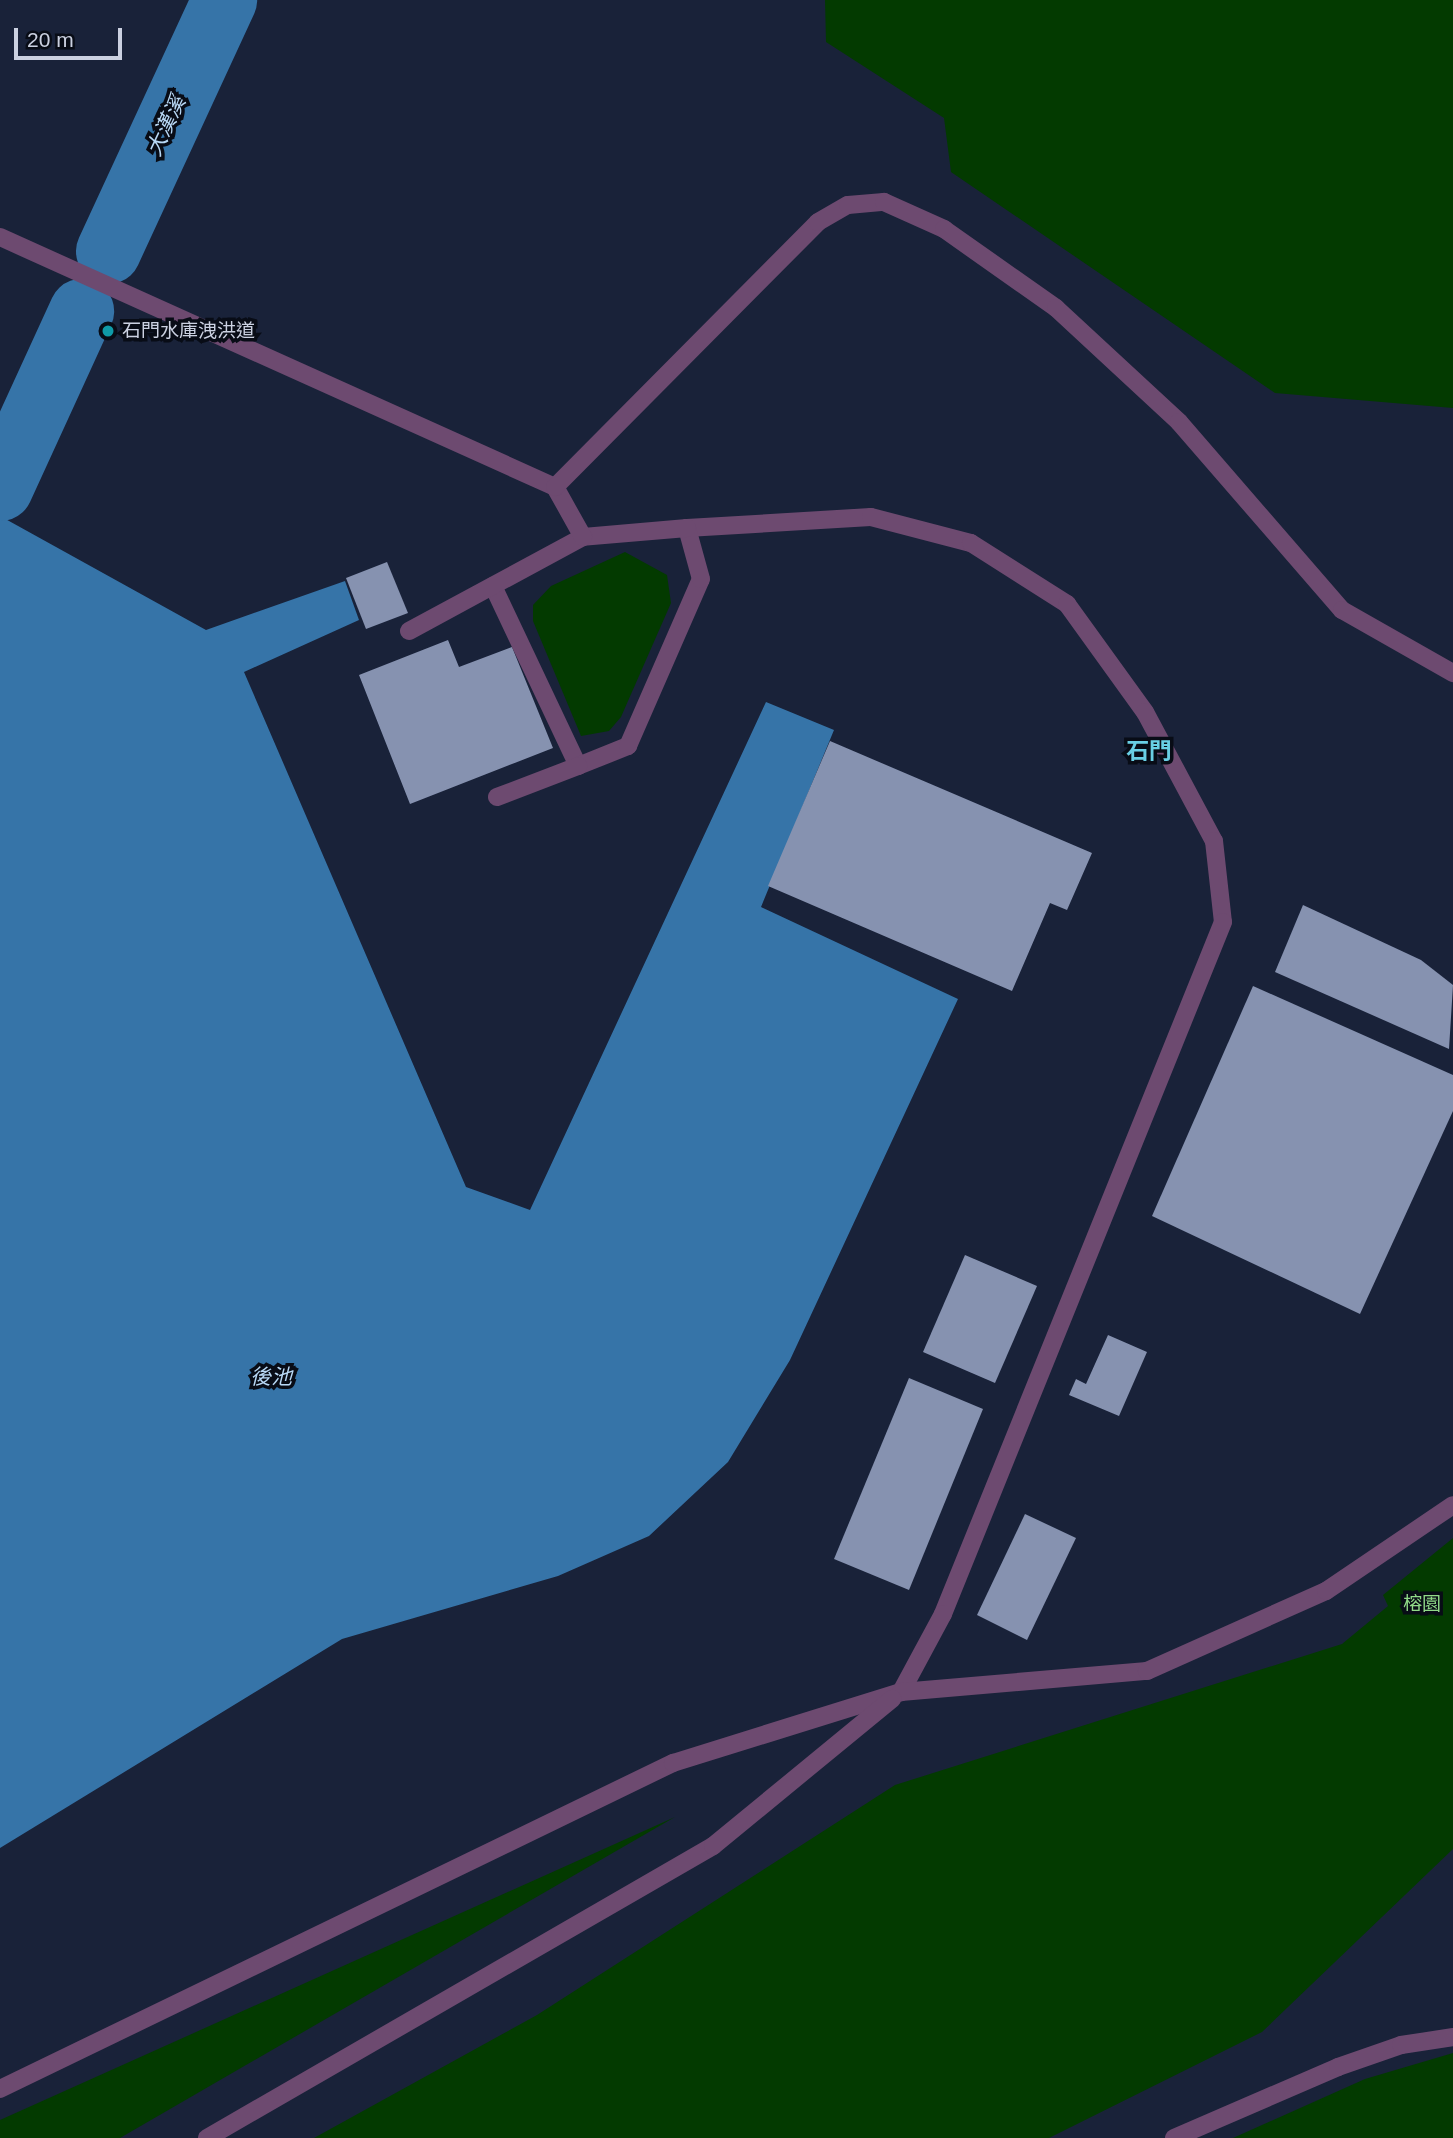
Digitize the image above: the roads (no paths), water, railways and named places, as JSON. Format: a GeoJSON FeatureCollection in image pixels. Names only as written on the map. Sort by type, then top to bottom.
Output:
{"type":"FeatureCollection","features":[{"type":"Feature","properties":{"kind":"street"},"geometry":{"type":"LineString","coordinates":[[555,487],[818,222],[848,205],[884,202],[944,229],[1056,308],[1178,422],[1342,610],[1453,673]]}},
{"type":"Feature","properties":{"kind":"street"},"geometry":{"type":"LineString","coordinates":[[0,237],[555,487],[583,537]]}},
{"type":"Feature","properties":{"kind":"street"},"geometry":{"type":"LineString","coordinates":[[207,2138],[713,1846],[901,1692],[943,1614],[1223,922],[1214,842],[1145,712],[1067,604],[971,543],[871,517],[583,537],[409,631]]}},
{"type":"Feature","properties":{"kind":"street"},"geometry":{"type":"LineString","coordinates":[[497,797],[628,746],[701,579],[687,528]]}},
{"type":"Feature","properties":{"kind":"street"},"geometry":{"type":"LineString","coordinates":[[492,586],[578,766]]}},
{"type":"Feature","properties":{"kind":"street"},"geometry":{"type":"LineString","coordinates":[[0,2089],[673,1763],[901,1692],[1147,1671],[1326,1591],[1453,1505]]}},
{"type":"Feature","properties":{"kind":"street"},"geometry":{"type":"LineString","coordinates":[[1174,2138],[1338,2067],[1401,2045],[1453,2037]]}},
{"type":"Feature","properties":{"kind":"water","name":"後池"},"geometry":{"type":"Polygon","coordinates":[[[0,516],[206,630],[345,581],[359,620],[244,672],[466,1187],[530,1210],[766,702],[834,730],[761,907],[958,999],[790,1360],[728,1462],[649,1536],[558,1576],[342,1639],[0,1848],[0,516]]]}},
{"type":"Feature","properties":{"kind":"waterway","name":"大漢溪"},"geometry":{"type":"LineString","coordinates":[[108,251],[224,0]]}},
{"type":"Feature","properties":{"kind":"waterway","name":"大漢溪"},"geometry":{"type":"LineString","coordinates":[[0,488],[81,311]]}},
{"type":"Feature","properties":{"kind":"place","name":"石門水庫洩洪道"},"geometry":{"type":"Point","coordinates":[108,331]}},
{"type":"Feature","properties":{"kind":"district","name":"石門"},"geometry":{"type":"Point","coordinates":[1149,751]}},
{"type":"Feature","properties":{"kind":"park label","name":"榕園"},"geometry":{"type":"Point","coordinates":[1422,1604]}}]}
